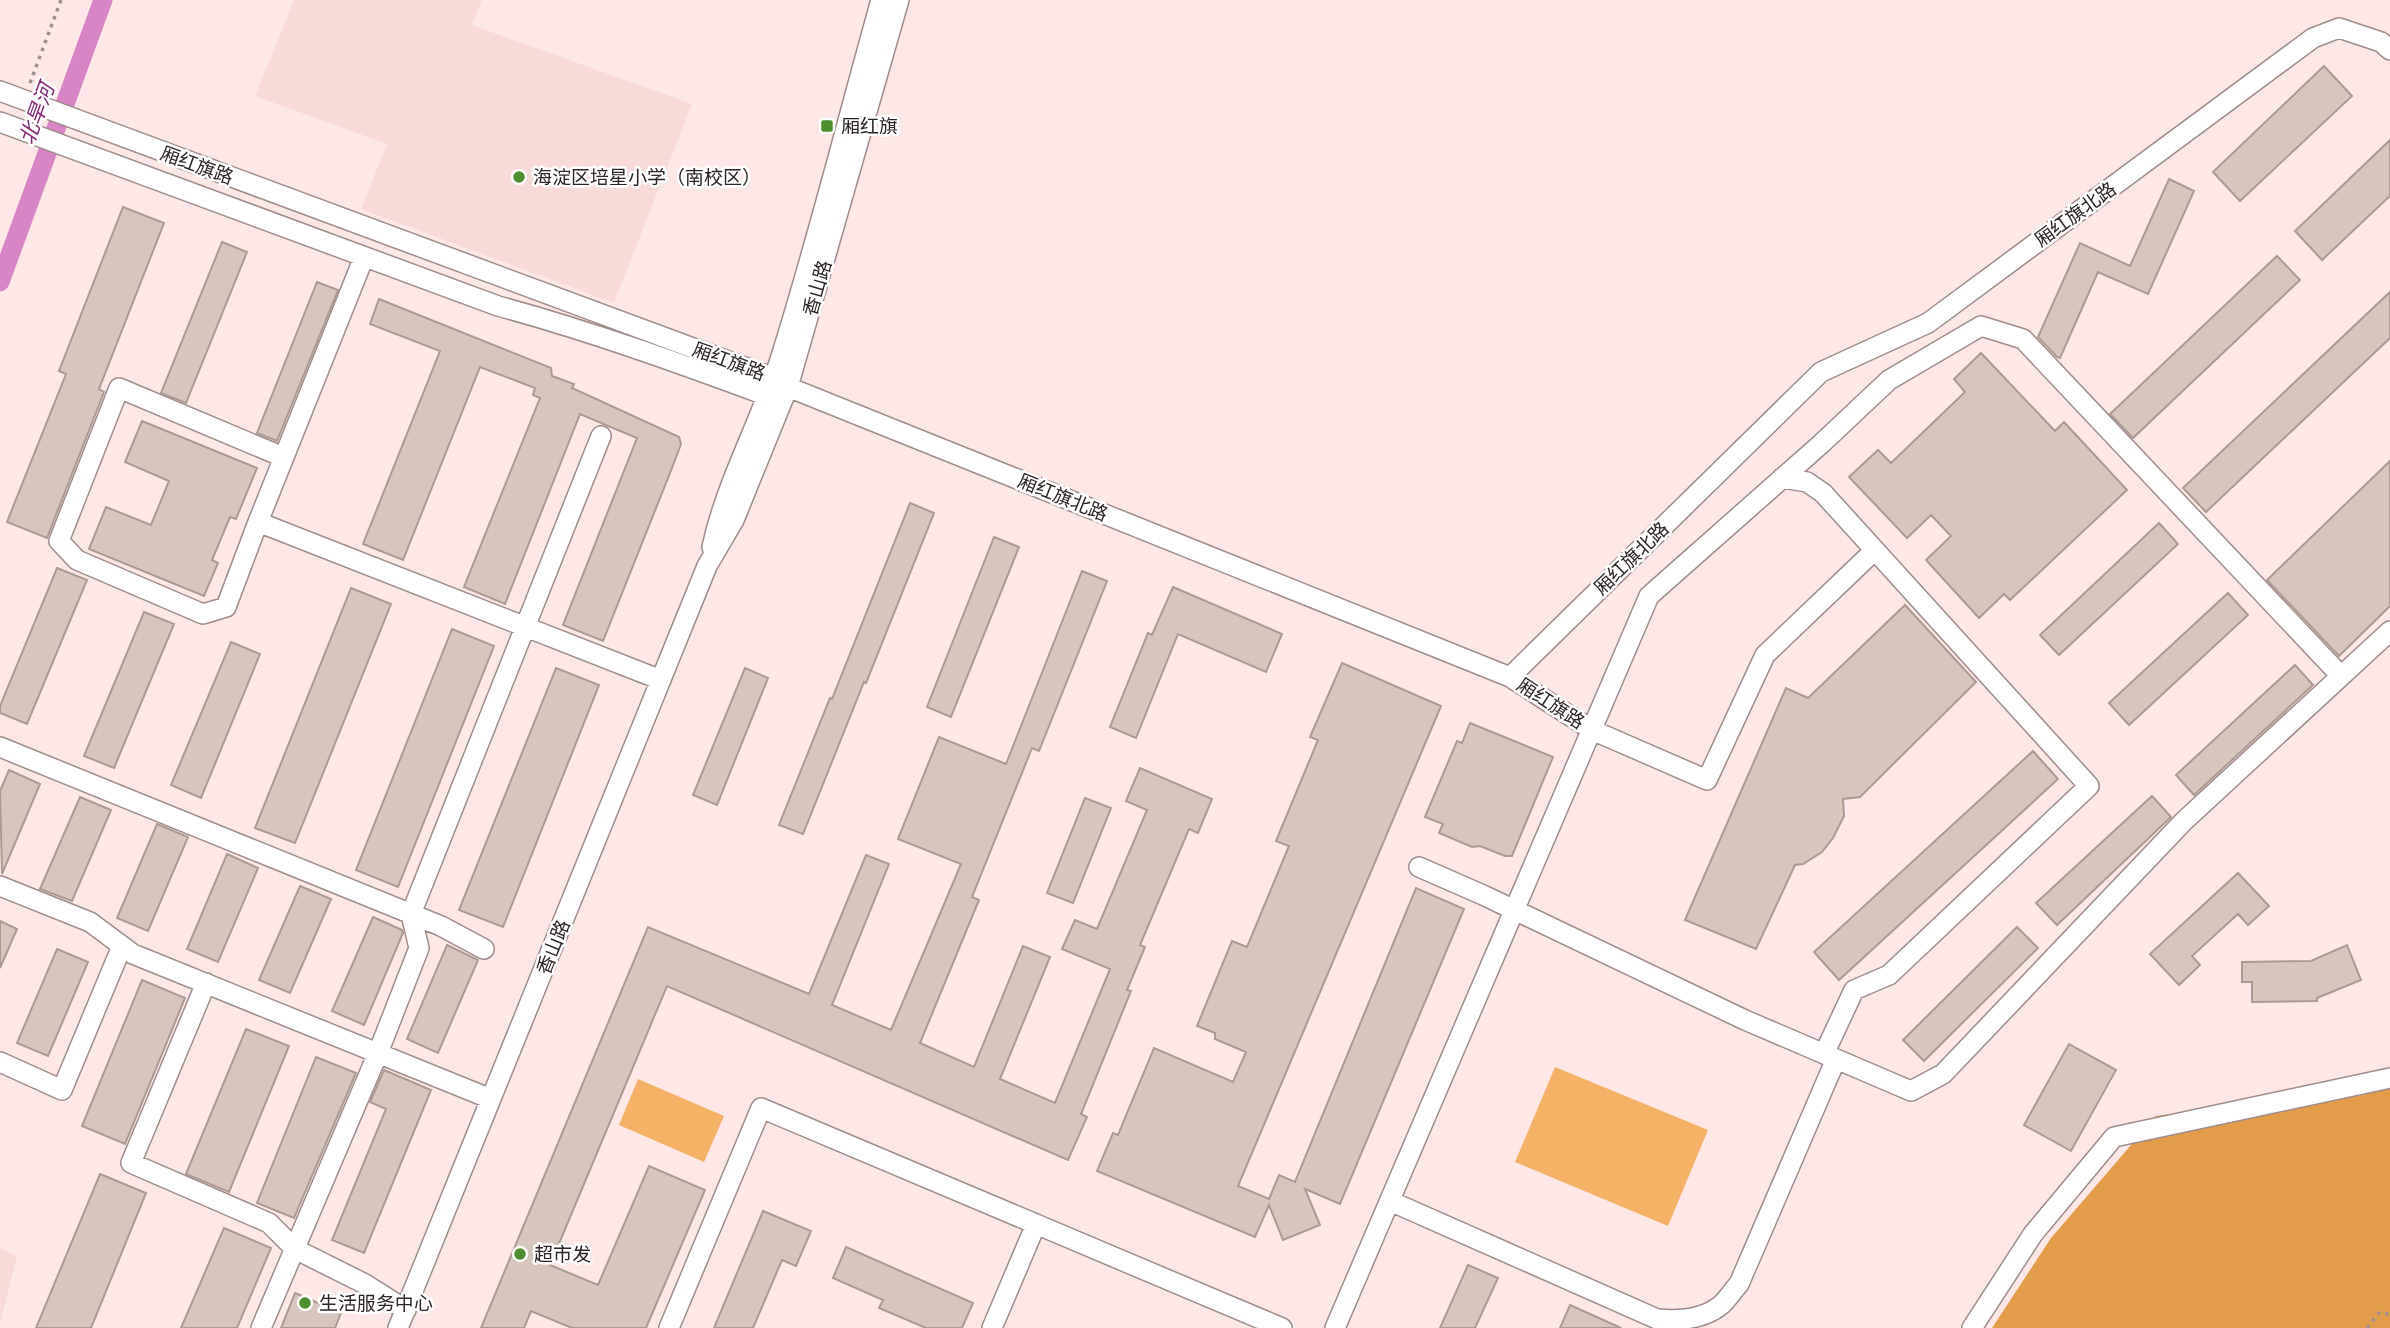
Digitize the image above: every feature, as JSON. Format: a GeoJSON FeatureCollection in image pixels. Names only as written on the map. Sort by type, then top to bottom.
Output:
{"type":"FeatureCollection","features":[{"type":"Feature","properties":{"kind":"street","name":"香山路"},"geometry":{"type":"LineString","coordinates":[[777,387],[791,324],[881,0]]}},
{"type":"Feature","properties":{"kind":"street","name":"香山路"},"geometry":{"type":"LineString","coordinates":[[402,1319],[707,566],[734,520],[899,0]]}},
{"type":"Feature","properties":{"kind":"street","name":"厢红旗北路"},"geometry":{"type":"LineString","coordinates":[[777,387],[1510,677],[1821,372],[1928,323],[2314,38],[2339,27],[2381,42],[2390,50]]}},
{"type":"Feature","properties":{"kind":"street","name":"厢红旗路"},"geometry":{"type":"LineString","coordinates":[[0,91],[777,387]]}},
{"type":"Feature","properties":{"kind":"street","name":"厢红旗路"},"geometry":{"type":"LineString","coordinates":[[0,122],[498,306],[651,353],[777,387]]}},
{"type":"Feature","properties":{"kind":"street"},"geometry":{"type":"LineString","coordinates":[[283,457],[119,388],[59,541],[77,560],[203,614],[226,607],[364,257]]}},
{"type":"Feature","properties":{"kind":"street"},"geometry":{"type":"LineString","coordinates":[[1335,1328],[1648,596],[1889,380],[1981,326],[2023,339],[2341,676]]}},
{"type":"Feature","properties":{"kind":"street"},"geometry":{"type":"LineString","coordinates":[[261,1328],[378,1053],[419,948],[411,914],[601,436]]}},
{"type":"Feature","properties":{"kind":"street"},"geometry":{"type":"LineString","coordinates":[[1390,1201],[1657,1319],[1684,1320],[1721,1305],[1739,1284],[1854,990],[1889,975],[2089,786],[1823,493],[1807,482],[1782,478]]}},
{"type":"Feature","properties":{"kind":"street"},"geometry":{"type":"LineString","coordinates":[[258,522],[661,680]]}},
{"type":"Feature","properties":{"kind":"street","name":"厢红旗路"},"geometry":{"type":"LineString","coordinates":[[1510,677],[1592,730],[1707,780],[1765,655],[1875,550]]}},
{"type":"Feature","properties":{"kind":"street"},"geometry":{"type":"LineString","coordinates":[[1419,867],[1745,1020],[1911,1091],[1943,1074],[2184,821],[2390,631]]}},
{"type":"Feature","properties":{"kind":"street"},"geometry":{"type":"LineString","coordinates":[[0,747],[441,926],[484,949]]}},
{"type":"Feature","properties":{"kind":"street"},"geometry":{"type":"LineString","coordinates":[[0,887],[90,922],[133,954],[491,1100]]}},
{"type":"Feature","properties":{"kind":"street"},"geometry":{"type":"LineString","coordinates":[[0,1062],[62,1090],[122,946]]}},
{"type":"Feature","properties":{"kind":"street"},"geometry":{"type":"LineString","coordinates":[[206,983],[131,1163],[270,1223],[295,1249],[365,1284],[402,1319]]}},
{"type":"Feature","properties":{"kind":"street"},"geometry":{"type":"LineString","coordinates":[[1972,1328],[2033,1234],[2114,1137],[2390,1078]]}},
{"type":"Feature","properties":{"kind":"street"},"geometry":{"type":"LineString","coordinates":[[669,1328],[761,1108],[1282,1328]]}},
{"type":"Feature","properties":{"kind":"street"},"geometry":{"type":"LineString","coordinates":[[992,1328],[1037,1224]]}},
{"type":"Feature","properties":{"kind":"path"},"geometry":{"type":"LineString","coordinates":[[24,100],[61,0]]}},
{"type":"Feature","properties":{"kind":"path"},"geometry":{"type":"LineString","coordinates":[[2367,1328],[2379,1313],[2390,1314]]}},
{"type":"Feature","properties":{"kind":"shaded area","name":"海淀区培星小学（南校区）"},"geometry":{"type":"Polygon","coordinates":[[[294,0],[482,0],[472,25],[692,104],[614,303],[361,209],[387,144],[255,96],[294,0]]]}},
{"type":"Feature","properties":{"kind":"shaded area"},"geometry":{"type":"Polygon","coordinates":[[[1555,1067],[1708,1130],[1668,1226],[1515,1162],[1555,1067]]]}},
{"type":"Feature","properties":{"kind":"shaded area"},"geometry":{"type":"Polygon","coordinates":[[[638,1079],[724,1116],[704,1162],[619,1125],[638,1079]]]}},
{"type":"Feature","properties":{"kind":"shaded area"},"geometry":{"type":"Polygon","coordinates":[[[2390,1085],[2390,1328],[1992,1328],[2051,1238],[2156,1116],[2390,1085]]]}},
{"type":"Feature","properties":{"kind":"shaded area"},"geometry":{"type":"Polygon","coordinates":[[[0,1248],[17,1256],[0,1323],[0,1248]]]}},
{"type":"Feature","properties":{"kind":"building"},"geometry":{"type":"Polygon","coordinates":[[[2324,66],[2352,96],[2240,201],[2213,172],[2324,66]]]}},
{"type":"Feature","properties":{"kind":"building"},"geometry":{"type":"Polygon","coordinates":[[[2390,140],[2390,196],[2322,260],[2295,231],[2390,140]]]}},
{"type":"Feature","properties":{"kind":"building"},"geometry":{"type":"Polygon","coordinates":[[[2169,179],[2194,191],[2148,294],[2098,272],[2060,358],[2057,357],[2038,337],[2080,243],[2130,266],[2169,179]]]}},
{"type":"Feature","properties":{"kind":"building"},"geometry":{"type":"Polygon","coordinates":[[[123,207],[164,223],[99,389],[104,392],[47,538],[7,522],[66,374],[59,371],[123,207]]]}},
{"type":"Feature","properties":{"kind":"building"},"geometry":{"type":"Polygon","coordinates":[[[222,242],[247,252],[186,403],[161,393],[222,242]]]}},
{"type":"Feature","properties":{"kind":"building"},"geometry":{"type":"Polygon","coordinates":[[[2277,256],[2300,280],[2133,438],[2110,414],[2277,256]]]}},
{"type":"Feature","properties":{"kind":"building"},"geometry":{"type":"Polygon","coordinates":[[[317,282],[338,290],[277,441],[257,433],[317,282]]]}},
{"type":"Feature","properties":{"kind":"building"},"geometry":{"type":"Polygon","coordinates":[[[2390,292],[2390,338],[2206,512],[2183,488],[2390,292]]]}},
{"type":"Feature","properties":{"kind":"building"},"geometry":{"type":"Polygon","coordinates":[[[379,299],[551,368],[552,376],[574,384],[572,388],[679,437],[681,444],[603,641],[563,625],[637,438],[580,414],[505,604],[464,587],[540,398],[533,395],[535,388],[480,367],[403,560],[363,544],[440,351],[370,324],[379,299]]]}},
{"type":"Feature","properties":{"kind":"building"},"geometry":{"type":"Polygon","coordinates":[[[1981,353],[2055,431],[2064,422],[2127,490],[2010,600],[2004,594],[1979,618],[1926,560],[1951,536],[1931,515],[1907,538],[1849,477],[1878,450],[1891,463],[1965,392],[1954,379],[1981,353]]]}},
{"type":"Feature","properties":{"kind":"building"},"geometry":{"type":"Polygon","coordinates":[[[142,421],[257,468],[236,519],[230,517],[212,560],[218,563],[204,596],[89,549],[106,507],[151,525],[169,481],[125,462],[142,421]]]}},
{"type":"Feature","properties":{"kind":"building"},"geometry":{"type":"Polygon","coordinates":[[[2390,461],[2390,606],[2339,656],[2267,580],[2390,461]]]}},
{"type":"Feature","properties":{"kind":"building"},"geometry":{"type":"Polygon","coordinates":[[[910,503],[934,513],[803,834],[779,825],[910,503]]]}},
{"type":"Feature","properties":{"kind":"building"},"geometry":{"type":"Polygon","coordinates":[[[2159,523],[2178,544],[2059,655],[2040,635],[2159,523]]]}},
{"type":"Feature","properties":{"kind":"building"},"geometry":{"type":"Polygon","coordinates":[[[994,537],[1019,547],[951,717],[927,707],[994,537]]]}},
{"type":"Feature","properties":{"kind":"building"},"geometry":{"type":"Polygon","coordinates":[[[57,568],[87,580],[27,724],[0,713],[0,706],[57,568]]]}},
{"type":"Feature","properties":{"kind":"building"},"geometry":{"type":"Polygon","coordinates":[[[1082,571],[1107,581],[1039,751],[1032,748],[972,897],[979,900],[920,1043],[974,1067],[1023,946],[1050,957],[1000,1079],[1055,1103],[1110,969],[1062,949],[1075,920],[1097,929],[1147,810],[1126,801],[1140,768],[1212,799],[1198,833],[1189,829],[1140,945],[1145,947],[1127,990],[1131,991],[1081,1114],[1087,1117],[1068,1160],[667,986],[550,1265],[598,1285],[649,1166],[705,1190],[646,1328],[572,1328],[531,1311],[524,1328],[481,1328],[648,927],[809,994],[866,855],[889,864],[832,1005],[891,1030],[961,864],[898,839],[939,737],[1006,764],[1082,571]]]}},
{"type":"Feature","properties":{"kind":"building"},"geometry":{"type":"Polygon","coordinates":[[[1173,587],[1282,634],[1266,672],[1178,634],[1136,738],[1110,727],[1148,633],[1152,635],[1173,587]]]}},
{"type":"Feature","properties":{"kind":"building"},"geometry":{"type":"Polygon","coordinates":[[[351,588],[391,604],[295,843],[255,828],[351,588]]]}},
{"type":"Feature","properties":{"kind":"building"},"geometry":{"type":"Polygon","coordinates":[[[2228,593],[2248,615],[2129,725],[2109,703],[2228,593]]]}},
{"type":"Feature","properties":{"kind":"building"},"geometry":{"type":"Polygon","coordinates":[[[1905,605],[1976,682],[1860,797],[1843,799],[1844,816],[1833,838],[1822,852],[1803,864],[1795,865],[1756,949],[1685,920],[1786,688],[1808,698],[1905,605]]]}},
{"type":"Feature","properties":{"kind":"building"},"geometry":{"type":"Polygon","coordinates":[[[144,612],[174,624],[114,768],[84,756],[144,612]]]}},
{"type":"Feature","properties":{"kind":"building"},"geometry":{"type":"Polygon","coordinates":[[[452,629],[494,646],[398,887],[356,870],[452,629]]]}},
{"type":"Feature","properties":{"kind":"building"},"geometry":{"type":"Polygon","coordinates":[[[231,642],[260,654],[201,798],[171,785],[231,642]]]}},
{"type":"Feature","properties":{"kind":"building"},"geometry":{"type":"Polygon","coordinates":[[[1342,663],[1441,706],[1238,1186],[1269,1199],[1279,1175],[1295,1182],[1416,888],[1464,909],[1340,1204],[1305,1189],[1320,1225],[1283,1240],[1269,1205],[1255,1237],[1097,1171],[1113,1133],[1118,1135],[1154,1048],[1233,1082],[1246,1052],[1215,1039],[1215,1033],[1197,1026],[1232,941],[1247,947],[1289,846],[1276,841],[1318,740],[1310,737],[1342,663]]]}},
{"type":"Feature","properties":{"kind":"building"},"geometry":{"type":"Polygon","coordinates":[[[2295,665],[2313,685],[2194,795],[2176,775],[2295,665]]]}},
{"type":"Feature","properties":{"kind":"building"},"geometry":{"type":"Polygon","coordinates":[[[556,668],[599,685],[503,927],[459,910],[556,668]]]}},
{"type":"Feature","properties":{"kind":"building"},"geometry":{"type":"Polygon","coordinates":[[[745,668],[768,678],[717,805],[693,795],[745,668]]]}},
{"type":"Feature","properties":{"kind":"building"},"geometry":{"type":"Polygon","coordinates":[[[1470,723],[1553,757],[1512,856],[1480,846],[1472,847],[1439,833],[1443,824],[1425,817],[1457,741],[1462,743],[1470,723]]]}},
{"type":"Feature","properties":{"kind":"building"},"geometry":{"type":"Polygon","coordinates":[[[2033,751],[2058,779],[1839,980],[1814,952],[2033,751]]]}},
{"type":"Feature","properties":{"kind":"building"},"geometry":{"type":"Polygon","coordinates":[[[9,770],[40,784],[2,874],[0,791],[9,770]]]}},
{"type":"Feature","properties":{"kind":"building"},"geometry":{"type":"Polygon","coordinates":[[[2152,796],[2171,817],[2057,925],[2036,903],[2152,796]]]}},
{"type":"Feature","properties":{"kind":"building"},"geometry":{"type":"Polygon","coordinates":[[[80,797],[111,810],[72,901],[40,889],[80,797]]]}},
{"type":"Feature","properties":{"kind":"building"},"geometry":{"type":"Polygon","coordinates":[[[1085,798],[1111,808],[1073,903],[1047,893],[1085,798]]]}},
{"type":"Feature","properties":{"kind":"building"},"geometry":{"type":"Polygon","coordinates":[[[157,824],[188,837],[148,931],[117,918],[157,824]]]}},
{"type":"Feature","properties":{"kind":"building"},"geometry":{"type":"Polygon","coordinates":[[[227,854],[258,868],[218,962],[187,949],[227,854]]]}},
{"type":"Feature","properties":{"kind":"building"},"geometry":{"type":"Polygon","coordinates":[[[2238,873],[2269,906],[2248,925],[2238,914],[2192,956],[2200,965],[2179,985],[2150,954],[2238,873]]]}},
{"type":"Feature","properties":{"kind":"building"},"geometry":{"type":"Polygon","coordinates":[[[300,886],[331,899],[290,993],[259,980],[300,886]]]}},
{"type":"Feature","properties":{"kind":"building"},"geometry":{"type":"Polygon","coordinates":[[[373,917],[402,930],[403,933],[364,1025],[332,1011],[373,917]]]}},
{"type":"Feature","properties":{"kind":"building"},"geometry":{"type":"Polygon","coordinates":[[[0,921],[17,929],[0,968],[0,921]]]}},
{"type":"Feature","properties":{"kind":"building"},"geometry":{"type":"Polygon","coordinates":[[[2017,927],[2038,948],[1924,1061],[1903,1040],[2017,927]]]}},
{"type":"Feature","properties":{"kind":"building"},"geometry":{"type":"Polygon","coordinates":[[[447,945],[478,960],[438,1053],[407,1039],[447,945]]]}},
{"type":"Feature","properties":{"kind":"building"},"geometry":{"type":"Polygon","coordinates":[[[2347,945],[2361,980],[2317,998],[2317,1001],[2252,1002],[2252,982],[2242,982],[2242,962],[2311,961],[2347,945]]]}},
{"type":"Feature","properties":{"kind":"building"},"geometry":{"type":"Polygon","coordinates":[[[57,949],[88,962],[48,1056],[17,1043],[57,949]]]}},
{"type":"Feature","properties":{"kind":"building"},"geometry":{"type":"Polygon","coordinates":[[[142,980],[185,998],[125,1144],[82,1126],[142,980]]]}},
{"type":"Feature","properties":{"kind":"building"},"geometry":{"type":"Polygon","coordinates":[[[246,1029],[289,1046],[229,1192],[186,1174],[246,1029]]]}},
{"type":"Feature","properties":{"kind":"building"},"geometry":{"type":"Polygon","coordinates":[[[2069,1044],[2116,1070],[2071,1151],[2024,1125],[2069,1044]]]}},
{"type":"Feature","properties":{"kind":"building"},"geometry":{"type":"Polygon","coordinates":[[[316,1057],[356,1073],[294,1218],[257,1203],[316,1057]]]}},
{"type":"Feature","properties":{"kind":"building"},"geometry":{"type":"Polygon","coordinates":[[[384,1070],[431,1090],[364,1253],[332,1240],[386,1109],[370,1102],[384,1070]]]}},
{"type":"Feature","properties":{"kind":"building"},"geometry":{"type":"Polygon","coordinates":[[[100,1174],[146,1193],[91,1328],[36,1328],[100,1174]]]}},
{"type":"Feature","properties":{"kind":"building"},"geometry":{"type":"Polygon","coordinates":[[[763,1211],[811,1231],[796,1266],[782,1260],[753,1328],[714,1328],[763,1211]]]}},
{"type":"Feature","properties":{"kind":"building"},"geometry":{"type":"Polygon","coordinates":[[[224,1228],[271,1248],[237,1328],[181,1328],[224,1228]]]}},
{"type":"Feature","properties":{"kind":"building"},"geometry":{"type":"Polygon","coordinates":[[[846,1247],[973,1303],[962,1328],[926,1328],[879,1308],[883,1300],[833,1278],[846,1247]]]}},
{"type":"Feature","properties":{"kind":"building"},"geometry":{"type":"Polygon","coordinates":[[[1468,1265],[1498,1278],[1475,1328],[1440,1328],[1468,1265]]]}},
{"type":"Feature","properties":{"kind":"building","name":"生活服务中心"},"geometry":{"type":"Polygon","coordinates":[[[295,1293],[341,1313],[335,1328],[281,1328],[295,1293]]]}},
{"type":"Feature","properties":{"kind":"building"},"geometry":{"type":"Polygon","coordinates":[[[1570,1305],[1621,1328],[1560,1328],[1570,1305]]]}},
{"type":"Feature","properties":{"kind":"waterway","name":"北旱河"},"geometry":{"type":"LineString","coordinates":[[0,282],[103,0]]}},
{"type":"Feature","properties":{"kind":"place","name":"厢红旗"},"geometry":{"type":"Point","coordinates":[827,126]}},
{"type":"Feature","properties":{"kind":"place","name":"海淀区培星小学（南校区）"},"geometry":{"type":"Point","coordinates":[519,177]}},
{"type":"Feature","properties":{"kind":"place","name":"超市发"},"geometry":{"type":"Point","coordinates":[520,1254]}},
{"type":"Feature","properties":{"kind":"place","name":"生活服务中心"},"geometry":{"type":"Point","coordinates":[305,1303]}}]}
